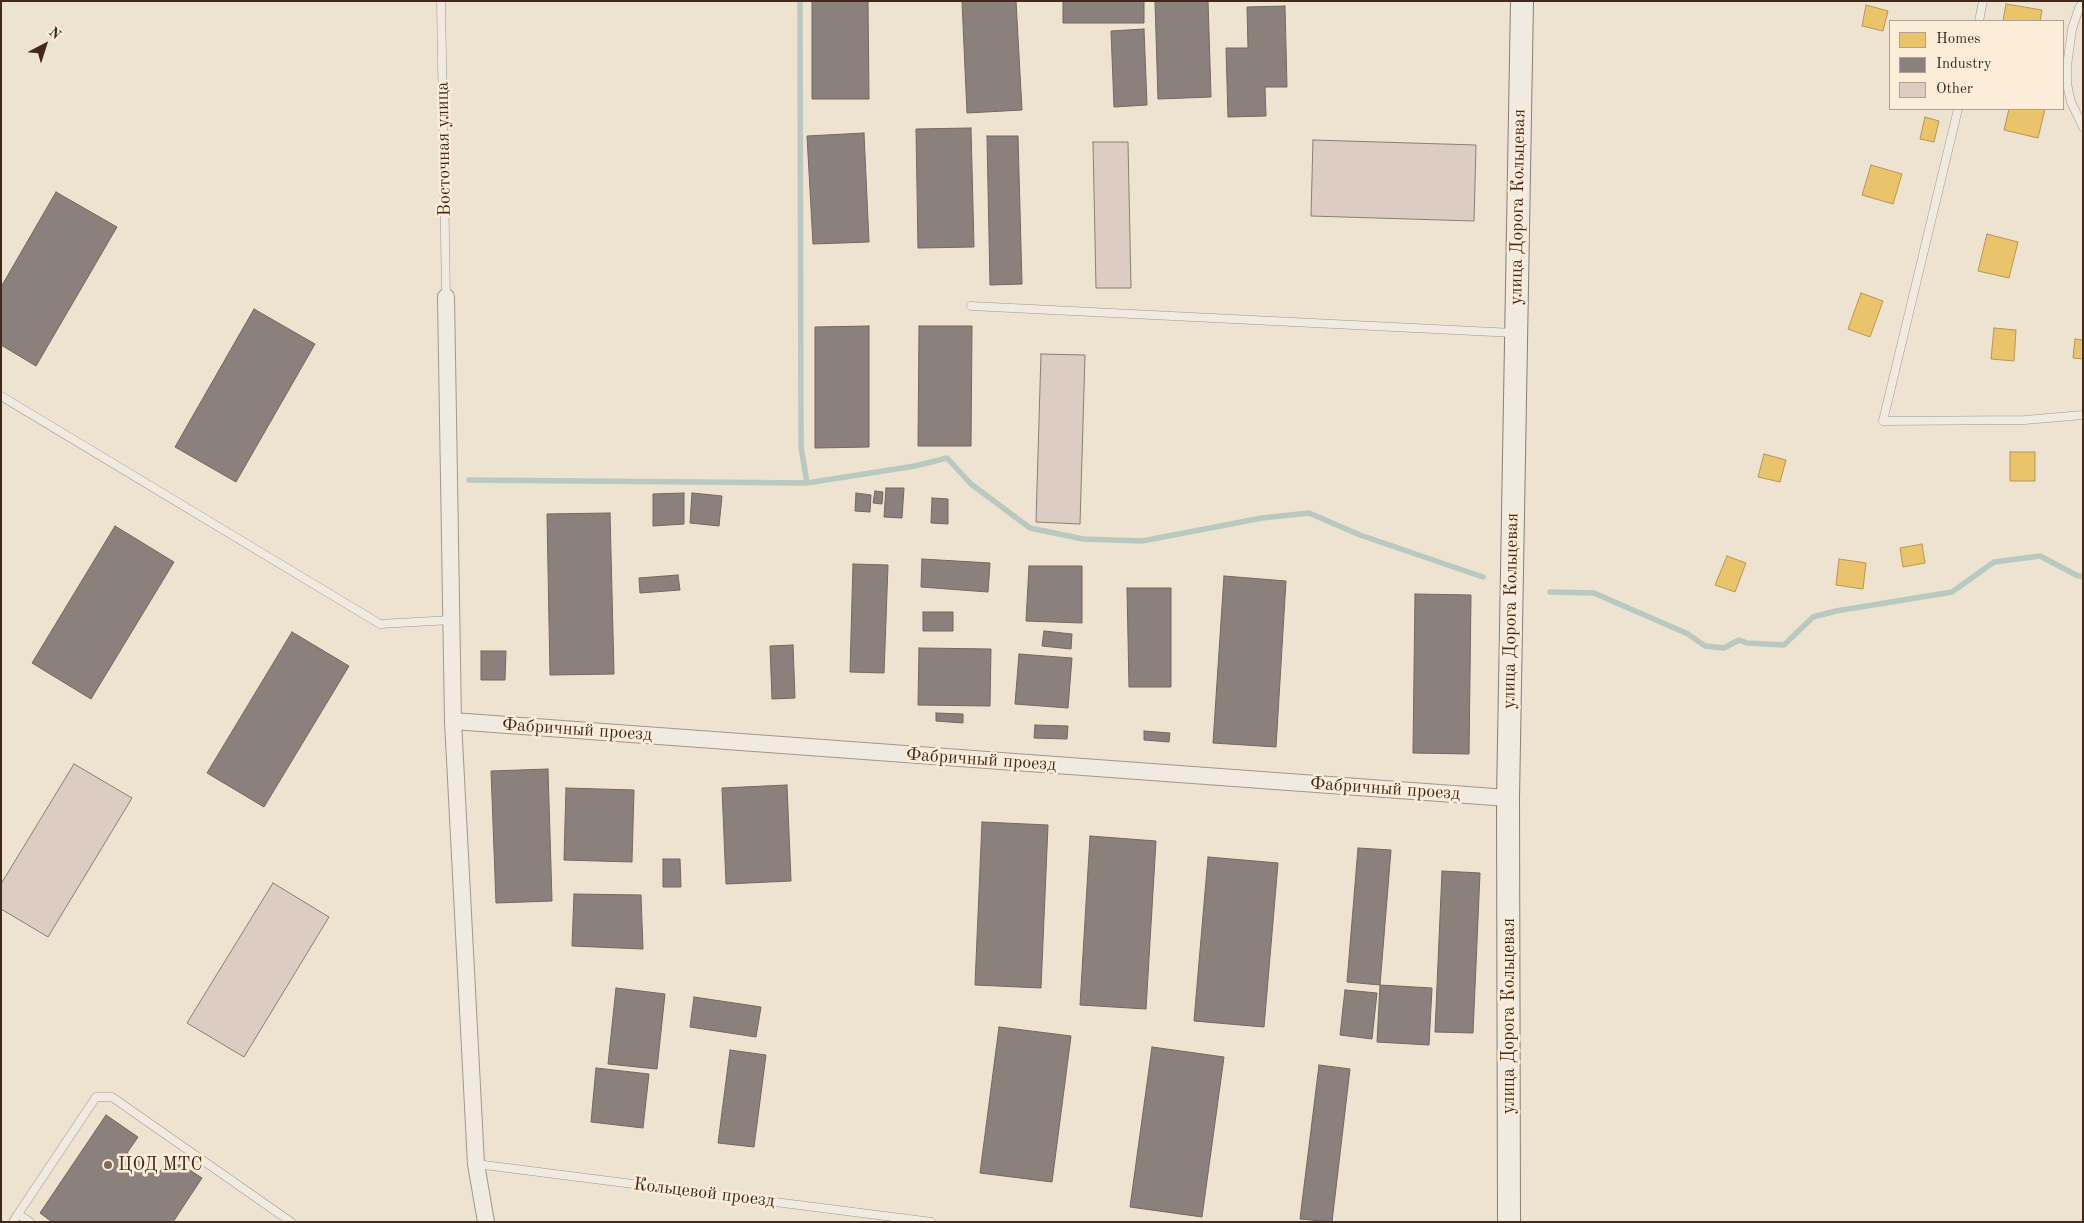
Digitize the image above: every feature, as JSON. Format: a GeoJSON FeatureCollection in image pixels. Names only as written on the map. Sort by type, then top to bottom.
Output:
{"type":"FeatureCollection","features":[{"type":"Feature","properties":{"kind":"street","name":"улица Дорога Кольцевая"},"geometry":{"type":"LineString","coordinates":[[1509,1222],[1508,798],[1522,1]]}},
{"type":"Feature","properties":{"kind":"street"},"geometry":{"type":"LineString","coordinates":[[446,297],[453,721],[476,1164],[486,1222]]}},
{"type":"Feature","properties":{"kind":"street","name":"Фабричный проезд"},"geometry":{"type":"LineString","coordinates":[[453,721],[1508,798]]}},
{"type":"Feature","properties":{"kind":"lane","name":"Восточная улица"},"geometry":{"type":"LineString","coordinates":[[441,1],[446,297]]}},
{"type":"Feature","properties":{"kind":"lane"},"geometry":{"type":"LineString","coordinates":[[1979,20],[1983,1]]}},
{"type":"Feature","properties":{"kind":"lane"},"geometry":{"type":"LineString","coordinates":[[2083,2],[2079,8],[2072,30],[2066,66],[2071,102],[2083,128]]}},
{"type":"Feature","properties":{"kind":"lane"},"geometry":{"type":"LineString","coordinates":[[1958,110],[1883,421],[2025,420],[2083,415]]}},
{"type":"Feature","properties":{"kind":"lane"},"geometry":{"type":"LineString","coordinates":[[971,306],[1516,333]]}},
{"type":"Feature","properties":{"kind":"lane"},"geometry":{"type":"LineString","coordinates":[[1,396],[380,624],[452,620]]}},
{"type":"Feature","properties":{"kind":"lane"},"geometry":{"type":"LineString","coordinates":[[13,1222],[96,1097],[112,1098],[290,1222]]}},
{"type":"Feature","properties":{"kind":"lane","name":"Кольцевой проезд"},"geometry":{"type":"LineString","coordinates":[[476,1164],[932,1222]]}},
{"type":"Feature","properties":{"kind":"lane"},"geometry":{"type":"LineString","coordinates":[[18,1214],[30,1222]]}},
{"type":"Feature","properties":{"kind":"building: Homes"},"geometry":{"type":"Polygon","coordinates":[[[2006,4],[2042,10],[2040,20],[2003,20],[2006,4]]]}},
{"type":"Feature","properties":{"kind":"building: Homes"},"geometry":{"type":"Polygon","coordinates":[[[1866,5],[1888,11],[1883,31],[1862,26],[1866,5]]]}},
{"type":"Feature","properties":{"kind":"building: Homes"},"geometry":{"type":"Polygon","coordinates":[[[2009,110],[2045,110],[2038,138],[2004,130],[2009,110]]]}},
{"type":"Feature","properties":{"kind":"building: Homes"},"geometry":{"type":"Polygon","coordinates":[[[1925,117],[1939,121],[1934,142],[1920,139],[1925,117]]]}},
{"type":"Feature","properties":{"kind":"building: Homes"},"geometry":{"type":"Polygon","coordinates":[[[1871,165],[1902,174],[1893,204],[1862,195],[1871,165]]]}},
{"type":"Feature","properties":{"kind":"building: Homes"},"geometry":{"type":"Polygon","coordinates":[[[1987,234],[2018,242],[2009,278],[1978,271],[1987,234]]]}},
{"type":"Feature","properties":{"kind":"building: Homes"},"geometry":{"type":"Polygon","coordinates":[[[1861,293],[1883,301],[1870,337],[1848,329],[1861,293]]]}},
{"type":"Feature","properties":{"kind":"building: Homes"},"geometry":{"type":"Polygon","coordinates":[[[1994,328],[2016,330],[2014,361],[1991,359],[1994,328]]]}},
{"type":"Feature","properties":{"kind":"building: Homes"},"geometry":{"type":"Polygon","coordinates":[[[2075,339],[2083,340],[2083,359],[2073,358],[2075,339]]]}},
{"type":"Feature","properties":{"kind":"building: Homes"},"geometry":{"type":"Polygon","coordinates":[[[2010,452],[2035,452],[2035,481],[2010,481],[2010,452]]]}},
{"type":"Feature","properties":{"kind":"building: Homes"},"geometry":{"type":"Polygon","coordinates":[[[1764,454],[1786,460],[1780,482],[1758,477],[1764,454]]]}},
{"type":"Feature","properties":{"kind":"building: Homes"},"geometry":{"type":"Polygon","coordinates":[[[1922,544],[1925,563],[1903,567],[1900,548],[1922,544]]]}},
{"type":"Feature","properties":{"kind":"building: Homes"},"geometry":{"type":"Polygon","coordinates":[[[1727,556],[1746,563],[1735,592],[1715,585],[1727,556]]]}},
{"type":"Feature","properties":{"kind":"building: Homes"},"geometry":{"type":"Polygon","coordinates":[[[1839,559],[1866,563],[1863,589],[1836,585],[1839,559]]]}},
{"type":"Feature","properties":{"kind":"building: Industry"},"geometry":{"type":"Polygon","coordinates":[[[812,1],[868,1],[869,99],[812,99],[812,1]]]}},
{"type":"Feature","properties":{"kind":"building: Industry"},"geometry":{"type":"Polygon","coordinates":[[[962,1],[1016,1],[1022,110],[967,113],[962,1]]]}},
{"type":"Feature","properties":{"kind":"building: Industry"},"geometry":{"type":"Polygon","coordinates":[[[1063,1],[1144,1],[1144,23],[1063,23],[1063,1]]]}},
{"type":"Feature","properties":{"kind":"building: Industry"},"geometry":{"type":"Polygon","coordinates":[[[1155,1],[1208,1],[1211,97],[1158,99],[1155,1]]]}},
{"type":"Feature","properties":{"kind":"building: Industry"},"geometry":{"type":"Polygon","coordinates":[[[1285,6],[1287,87],[1265,87],[1266,116],[1228,117],[1226,48],[1248,48],[1247,7],[1285,6]]]}},
{"type":"Feature","properties":{"kind":"building: Industry"},"geometry":{"type":"Polygon","coordinates":[[[1144,29],[1147,105],[1114,107],[1111,31],[1144,29]]]}},
{"type":"Feature","properties":{"kind":"building: Industry"},"geometry":{"type":"Polygon","coordinates":[[[971,128],[974,247],[918,248],[916,129],[971,128]]]}},
{"type":"Feature","properties":{"kind":"building: Industry"},"geometry":{"type":"Polygon","coordinates":[[[864,133],[869,242],[813,244],[807,136],[864,133]]]}},
{"type":"Feature","properties":{"kind":"building: Industry"},"geometry":{"type":"Polygon","coordinates":[[[987,136],[1018,136],[1022,284],[990,285],[987,136]]]}},
{"type":"Feature","properties":{"kind":"building: Industry"},"geometry":{"type":"Polygon","coordinates":[[[56,192],[117,227],[36,366],[1,345],[1,287],[56,192]]]}},
{"type":"Feature","properties":{"kind":"building: Industry"},"geometry":{"type":"Polygon","coordinates":[[[254,309],[315,344],[236,482],[175,447],[254,309]]]}},
{"type":"Feature","properties":{"kind":"building: Industry"},"geometry":{"type":"Polygon","coordinates":[[[869,326],[869,447],[815,448],[815,327],[869,326]]]}},
{"type":"Feature","properties":{"kind":"building: Industry"},"geometry":{"type":"Polygon","coordinates":[[[919,326],[972,326],[971,446],[918,446],[919,326]]]}},
{"type":"Feature","properties":{"kind":"building: Industry"},"geometry":{"type":"Polygon","coordinates":[[[886,488],[904,488],[902,518],[884,517],[886,488]]]}},
{"type":"Feature","properties":{"kind":"building: Industry"},"geometry":{"type":"Polygon","coordinates":[[[875,491],[883,492],[882,504],[873,503],[875,491]]]}},
{"type":"Feature","properties":{"kind":"building: Industry"},"geometry":{"type":"Polygon","coordinates":[[[684,493],[684,524],[653,526],[653,494],[684,493]]]}},
{"type":"Feature","properties":{"kind":"building: Industry"},"geometry":{"type":"Polygon","coordinates":[[[692,493],[722,496],[719,526],[690,523],[692,493]]]}},
{"type":"Feature","properties":{"kind":"building: Industry"},"geometry":{"type":"Polygon","coordinates":[[[856,493],[871,495],[870,512],[855,511],[856,493]]]}},
{"type":"Feature","properties":{"kind":"building: Industry"},"geometry":{"type":"Polygon","coordinates":[[[932,498],[948,499],[948,524],[931,523],[932,498]]]}},
{"type":"Feature","properties":{"kind":"building: Industry"},"geometry":{"type":"Polygon","coordinates":[[[610,513],[614,674],[550,675],[547,514],[610,513]]]}},
{"type":"Feature","properties":{"kind":"building: Industry"},"geometry":{"type":"Polygon","coordinates":[[[115,526],[174,562],[91,699],[32,663],[115,526]]]}},
{"type":"Feature","properties":{"kind":"building: Industry"},"geometry":{"type":"Polygon","coordinates":[[[922,559],[990,563],[988,592],[921,587],[922,559]]]}},
{"type":"Feature","properties":{"kind":"building: Industry"},"geometry":{"type":"Polygon","coordinates":[[[853,564],[888,565],[884,673],[850,672],[853,564]]]}},
{"type":"Feature","properties":{"kind":"building: Industry"},"geometry":{"type":"Polygon","coordinates":[[[1029,566],[1082,566],[1082,623],[1026,621],[1029,566]]]}},
{"type":"Feature","properties":{"kind":"building: Industry"},"geometry":{"type":"Polygon","coordinates":[[[678,575],[680,590],[640,593],[639,578],[678,575]]]}},
{"type":"Feature","properties":{"kind":"building: Industry"},"geometry":{"type":"Polygon","coordinates":[[[1224,576],[1286,581],[1276,747],[1213,743],[1224,576]]]}},
{"type":"Feature","properties":{"kind":"building: Industry"},"geometry":{"type":"Polygon","coordinates":[[[1127,588],[1171,588],[1171,687],[1129,687],[1127,588]]]}},
{"type":"Feature","properties":{"kind":"building: Industry"},"geometry":{"type":"Polygon","coordinates":[[[1415,594],[1471,595],[1469,754],[1413,753],[1415,594]]]}},
{"type":"Feature","properties":{"kind":"building: Industry"},"geometry":{"type":"Polygon","coordinates":[[[923,612],[953,612],[953,631],[923,631],[923,612]]]}},
{"type":"Feature","properties":{"kind":"building: Industry"},"geometry":{"type":"Polygon","coordinates":[[[1044,631],[1072,634],[1071,649],[1042,646],[1044,631]]]}},
{"type":"Feature","properties":{"kind":"building: Industry"},"geometry":{"type":"Polygon","coordinates":[[[292,632],[349,666],[264,807],[207,773],[292,632]]]}},
{"type":"Feature","properties":{"kind":"building: Industry"},"geometry":{"type":"Polygon","coordinates":[[[793,645],[795,698],[772,699],[770,646],[793,645]]]}},
{"type":"Feature","properties":{"kind":"building: Industry"},"geometry":{"type":"Polygon","coordinates":[[[919,648],[991,649],[990,706],[918,705],[919,648]]]}},
{"type":"Feature","properties":{"kind":"building: Industry"},"geometry":{"type":"Polygon","coordinates":[[[481,651],[506,651],[505,680],[481,680],[481,651]]]}},
{"type":"Feature","properties":{"kind":"building: Industry"},"geometry":{"type":"Polygon","coordinates":[[[1019,654],[1072,658],[1068,708],[1015,704],[1019,654]]]}},
{"type":"Feature","properties":{"kind":"building: Industry"},"geometry":{"type":"Polygon","coordinates":[[[936,713],[963,714],[963,723],[936,721],[936,713]]]}},
{"type":"Feature","properties":{"kind":"building: Industry"},"geometry":{"type":"Polygon","coordinates":[[[1035,725],[1068,726],[1067,739],[1034,738],[1035,725]]]}},
{"type":"Feature","properties":{"kind":"building: Industry"},"geometry":{"type":"Polygon","coordinates":[[[1144,731],[1170,733],[1169,742],[1144,740],[1144,731]]]}},
{"type":"Feature","properties":{"kind":"building: Industry"},"geometry":{"type":"Polygon","coordinates":[[[548,769],[552,901],[496,903],[491,771],[548,769]]]}},
{"type":"Feature","properties":{"kind":"building: Industry"},"geometry":{"type":"Polygon","coordinates":[[[787,785],[791,881],[726,884],[722,788],[787,785]]]}},
{"type":"Feature","properties":{"kind":"building: Industry"},"geometry":{"type":"Polygon","coordinates":[[[566,788],[634,790],[632,862],[564,860],[566,788]]]}},
{"type":"Feature","properties":{"kind":"building: Industry"},"geometry":{"type":"Polygon","coordinates":[[[982,822],[1048,825],[1041,988],[975,985],[982,822]]]}},
{"type":"Feature","properties":{"kind":"building: Industry"},"geometry":{"type":"Polygon","coordinates":[[[1090,836],[1156,841],[1146,1009],[1080,1005],[1090,836]]]}},
{"type":"Feature","properties":{"kind":"building: Industry"},"geometry":{"type":"Polygon","coordinates":[[[1358,848],[1391,850],[1380,985],[1347,982],[1358,848]]]}},
{"type":"Feature","properties":{"kind":"building: Industry"},"geometry":{"type":"Polygon","coordinates":[[[1208,857],[1278,863],[1264,1027],[1194,1021],[1208,857]]]}},
{"type":"Feature","properties":{"kind":"building: Industry"},"geometry":{"type":"Polygon","coordinates":[[[663,859],[680,859],[681,887],[663,887],[663,859]]]}},
{"type":"Feature","properties":{"kind":"building: Industry"},"geometry":{"type":"Polygon","coordinates":[[[1442,871],[1480,873],[1473,1033],[1435,1032],[1442,871]]]}},
{"type":"Feature","properties":{"kind":"building: Industry"},"geometry":{"type":"Polygon","coordinates":[[[574,894],[641,895],[643,949],[572,946],[574,894]]]}},
{"type":"Feature","properties":{"kind":"building: Industry"},"geometry":{"type":"Polygon","coordinates":[[[1380,985],[1432,988],[1429,1045],[1377,1042],[1380,985]]]}},
{"type":"Feature","properties":{"kind":"building: Industry"},"geometry":{"type":"Polygon","coordinates":[[[616,988],[665,994],[657,1069],[608,1064],[616,988]]]}},
{"type":"Feature","properties":{"kind":"building: Industry"},"geometry":{"type":"Polygon","coordinates":[[[1345,990],[1377,993],[1372,1039],[1340,1035],[1345,990]]]}},
{"type":"Feature","properties":{"kind":"building: Industry"},"geometry":{"type":"Polygon","coordinates":[[[694,997],[761,1007],[756,1037],[690,1027],[694,997]]]}},
{"type":"Feature","properties":{"kind":"building: Industry"},"geometry":{"type":"Polygon","coordinates":[[[999,1027],[1071,1036],[1052,1182],[980,1173],[999,1027]]]}},
{"type":"Feature","properties":{"kind":"building: Industry"},"geometry":{"type":"Polygon","coordinates":[[[1152,1047],[1224,1057],[1202,1217],[1130,1207],[1152,1047]]]}},
{"type":"Feature","properties":{"kind":"building: Industry"},"geometry":{"type":"Polygon","coordinates":[[[730,1050],[766,1055],[754,1147],[718,1143],[730,1050]]]}},
{"type":"Feature","properties":{"kind":"building: Industry"},"geometry":{"type":"Polygon","coordinates":[[[1319,1065],[1350,1069],[1332,1222],[1300,1219],[1319,1065]]]}},
{"type":"Feature","properties":{"kind":"building: Industry"},"geometry":{"type":"Polygon","coordinates":[[[596,1068],[649,1074],[643,1128],[591,1122],[596,1068]]]}},
{"type":"Feature","properties":{"kind":"building: Industry","name":"ЦОД МТС"},"geometry":{"type":"Polygon","coordinates":[[[106,1115],[138,1137],[127,1153],[158,1174],[170,1157],[202,1178],[173,1222],[52,1222],[40,1213],[106,1115]]]}},
{"type":"Feature","properties":{"kind":"building: Other"},"geometry":{"type":"Polygon","coordinates":[[[1313,140],[1476,145],[1474,221],[1311,216],[1313,140]]]}},
{"type":"Feature","properties":{"kind":"building: Other"},"geometry":{"type":"Polygon","coordinates":[[[1093,142],[1128,142],[1131,288],[1096,288],[1093,142]]]}},
{"type":"Feature","properties":{"kind":"building: Other"},"geometry":{"type":"Polygon","coordinates":[[[1041,354],[1085,355],[1080,524],[1036,522],[1041,354]]]}},
{"type":"Feature","properties":{"kind":"building: Other"},"geometry":{"type":"Polygon","coordinates":[[[74,764],[132,798],[48,937],[1,909],[1,884],[74,764]]]}},
{"type":"Feature","properties":{"kind":"building: Other"},"geometry":{"type":"Polygon","coordinates":[[[273,883],[329,917],[244,1057],[187,1023],[273,883]]]}},
{"type":"Feature","properties":{"kind":"waterway"},"geometry":{"type":"LineString","coordinates":[[469,480],[807,483],[801,447],[800,1]]}},
{"type":"Feature","properties":{"kind":"waterway"},"geometry":{"type":"LineString","coordinates":[[807,483],[915,466],[947,458],[971,484],[1030,528],[1083,539],[1142,541],[1262,518],[1309,513],[1360,535],[1483,577]]}},
{"type":"Feature","properties":{"kind":"waterway"},"geometry":{"type":"LineString","coordinates":[[1550,592],[1594,593],[1688,634],[1705,646],[1724,648],[1739,640],[1747,643],[1784,645],[1813,617],[1836,611],[1952,592],[1994,562],[2040,556],[2083,577]]}},
{"type":"Feature","properties":{"kind":"place","name":"ЦОД МТС"},"geometry":{"type":"Point","coordinates":[108,1165]}}]}
